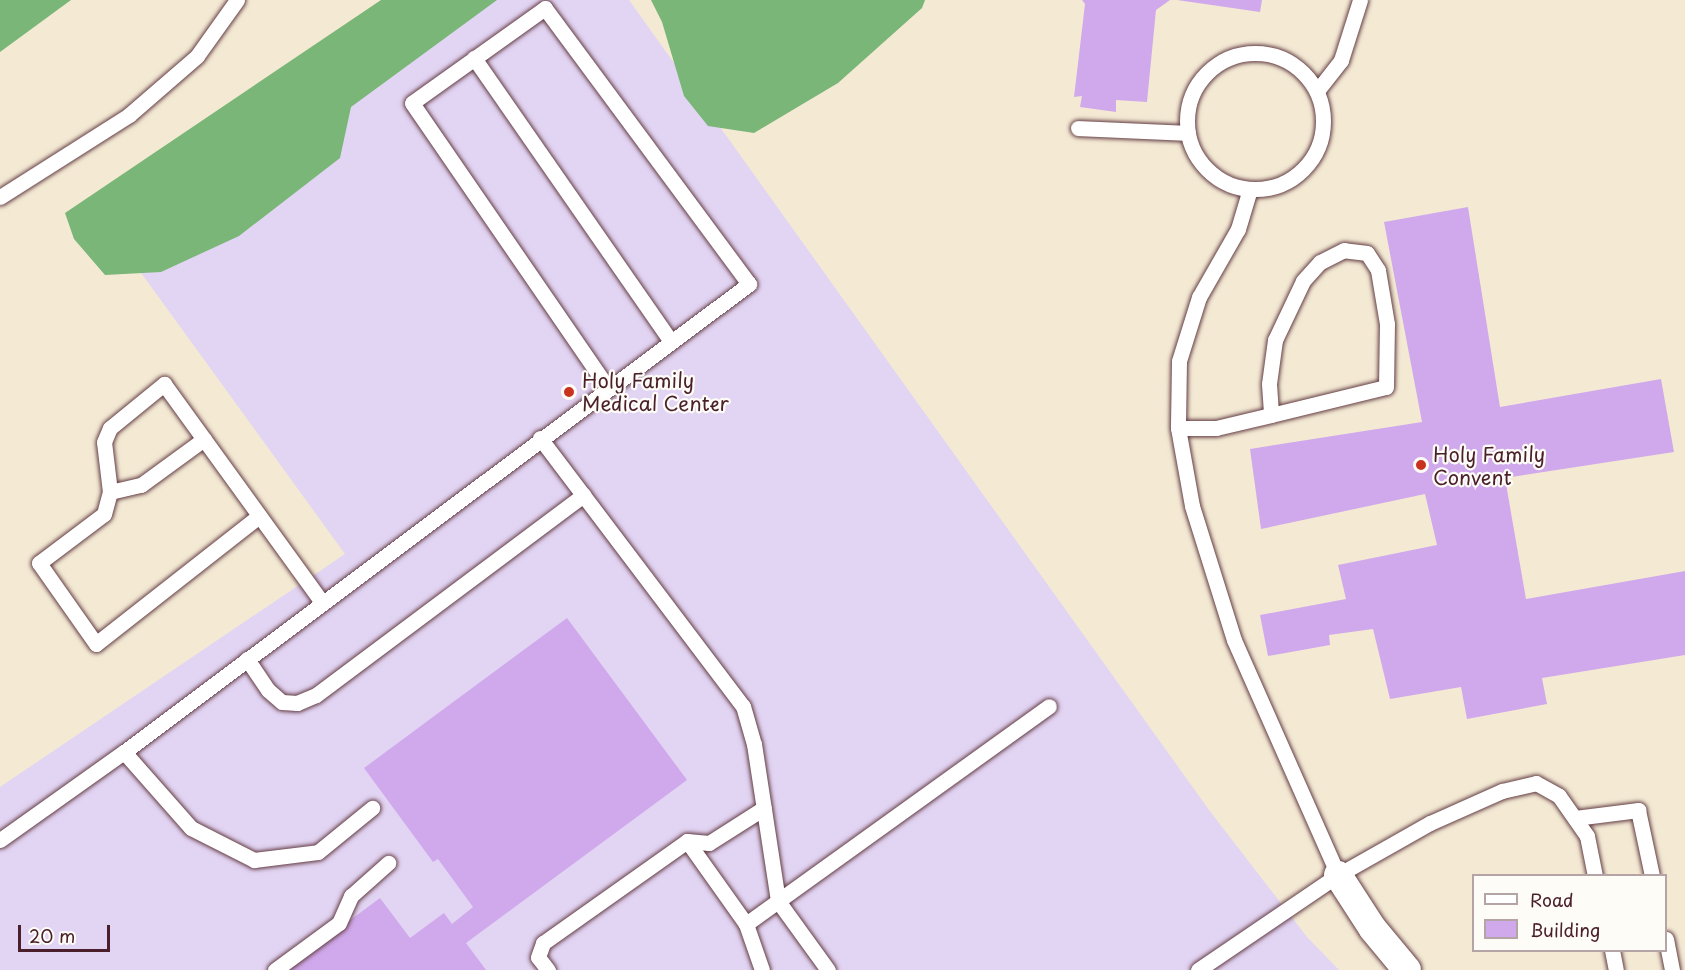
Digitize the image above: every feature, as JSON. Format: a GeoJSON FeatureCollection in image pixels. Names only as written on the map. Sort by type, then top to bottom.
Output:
{"type":"FeatureCollection","features":[{"type":"Feature","properties":{"kind":"street"},"geometry":{"type":"LineString","coordinates":[[1338,875],[1373,929],[1407,970]]}},
{"type":"Feature","properties":{"kind":"lane"},"geometry":{"type":"LineString","coordinates":[[0,197],[129,115],[197,56],[237,0]]}},
{"type":"Feature","properties":{"kind":"lane"},"geometry":{"type":"LineString","coordinates":[[1317,91],[1341,60],[1360,0]]}},
{"type":"Feature","properties":{"kind":"lane"},"geometry":{"type":"LineString","coordinates":[[0,840],[124,752],[607,387],[749,284],[545,8],[412,103],[607,387]]}},
{"type":"Feature","properties":{"kind":"lane"},"geometry":{"type":"LineString","coordinates":[[1260,52],[1278,56],[1307,76],[1317,91],[1323,126],[1312,159],[1285,183],[1250,189],[1232,186],[1203,166],[1188,133],[1186,115],[1198,81],[1225,58],[1260,52]]}},
{"type":"Feature","properties":{"kind":"lane"},"geometry":{"type":"LineString","coordinates":[[474,58],[671,341]]}},
{"type":"Feature","properties":{"kind":"lane"},"geometry":{"type":"LineString","coordinates":[[1078,128],[1188,133]]}},
{"type":"Feature","properties":{"kind":"lane"},"geometry":{"type":"LineString","coordinates":[[1250,189],[1238,229],[1199,297],[1179,361],[1178,428],[1192,506],[1234,640],[1338,875]]}},
{"type":"Feature","properties":{"kind":"lane"},"geometry":{"type":"LineString","coordinates":[[1178,428],[1216,428],[1271,415],[1386,387],[1387,324],[1378,270],[1367,253],[1344,250],[1320,262],[1302,281],[1275,340],[1269,384],[1271,415]]}},
{"type":"Feature","properties":{"kind":"lane"},"geometry":{"type":"LineString","coordinates":[[260,516],[96,644],[39,563],[104,514],[110,492],[104,442],[110,428],[164,384],[260,516],[322,602]]}},
{"type":"Feature","properties":{"kind":"lane"},"geometry":{"type":"LineString","coordinates":[[540,438],[742,706],[754,744],[778,901],[828,970]]}},
{"type":"Feature","properties":{"kind":"lane"},"geometry":{"type":"LineString","coordinates":[[110,492],[141,485],[204,439]]}},
{"type":"Feature","properties":{"kind":"lane"},"geometry":{"type":"LineString","coordinates":[[247,659],[268,690],[282,702],[297,703],[316,695],[583,495]]}},
{"type":"Feature","properties":{"kind":"lane"},"geometry":{"type":"LineString","coordinates":[[746,924],[1049,706]]}},
{"type":"Feature","properties":{"kind":"lane"},"geometry":{"type":"LineString","coordinates":[[124,752],[191,828],[254,860],[318,852],[372,808]]}},
{"type":"Feature","properties":{"kind":"lane"},"geometry":{"type":"LineString","coordinates":[[1198,970],[1338,875],[1430,823],[1502,791],[1536,783],[1559,796],[1587,836],[1595,874]]}},
{"type":"Feature","properties":{"kind":"lane"},"geometry":{"type":"LineString","coordinates":[[548,970],[538,957],[543,943],[687,841],[709,843],[764,808]]}},
{"type":"Feature","properties":{"kind":"lane"},"geometry":{"type":"LineString","coordinates":[[1575,818],[1638,810],[1652,874]]}},
{"type":"Feature","properties":{"kind":"lane"},"geometry":{"type":"LineString","coordinates":[[687,841],[746,924],[762,970]]}},
{"type":"Feature","properties":{"kind":"lane"},"geometry":{"type":"LineString","coordinates":[[275,970],[339,923],[351,896],[388,863]]}},
{"type":"Feature","properties":{"kind":"lane"},"geometry":{"type":"LineString","coordinates":[[1667,948],[1672,970]]}},
{"type":"Feature","properties":{"kind":"lane"},"geometry":{"type":"LineString","coordinates":[[1612,952],[1616,970]]}},
{"type":"Feature","properties":{"kind":"shaded area","name":"Holy Family Medical Center"},"geometry":{"type":"Polygon","coordinates":[[[451,0],[629,0],[1209,810],[1307,937],[1339,970],[0,970],[0,787],[345,554],[110,230],[451,0]]]}},
{"type":"Feature","properties":{"kind":"green space"},"geometry":{"type":"Polygon","coordinates":[[[0,0],[71,0],[0,52],[0,0]]]}},
{"type":"Feature","properties":{"kind":"green space"},"geometry":{"type":"Polygon","coordinates":[[[381,0],[497,0],[351,107],[340,158],[239,236],[161,272],[105,275],[74,239],[65,213],[381,0]]]}},
{"type":"Feature","properties":{"kind":"green space"},"geometry":{"type":"Polygon","coordinates":[[[651,0],[925,0],[922,8],[838,83],[754,133],[708,126],[684,96],[662,22],[651,0]]]}},
{"type":"Feature","properties":{"kind":"building"},"geometry":{"type":"Polygon","coordinates":[[[1082,0],[1170,0],[1156,10],[1147,102],[1116,100],[1116,112],[1080,107],[1082,96],[1074,97],[1085,4],[1082,0]]]}},
{"type":"Feature","properties":{"kind":"building"},"geometry":{"type":"Polygon","coordinates":[[[1177,0],[1262,0],[1260,12],[1177,0]]]}},
{"type":"Feature","properties":{"kind":"building","name":"Holy Family Convent"},"geometry":{"type":"Polygon","coordinates":[[[1468,207],[1500,407],[1661,379],[1674,452],[1505,478],[1526,599],[1685,571],[1685,655],[1542,678],[1547,704],[1467,719],[1461,687],[1390,699],[1373,629],[1329,635],[1330,645],[1268,656],[1260,615],[1346,599],[1338,565],[1437,545],[1425,494],[1261,529],[1250,449],[1422,422],[1384,222],[1468,207]]]}},
{"type":"Feature","properties":{"kind":"building"},"geometry":{"type":"Polygon","coordinates":[[[567,618],[687,780],[466,943],[486,970],[283,970],[380,898],[410,938],[444,913],[452,924],[473,907],[438,859],[433,862],[364,768],[567,618]]]}},
{"type":"Feature","properties":{"kind":"place","name":"Holy Family Medical Center"},"geometry":{"type":"Point","coordinates":[569,392]}},
{"type":"Feature","properties":{"kind":"place","name":"Holy Family Convent"},"geometry":{"type":"Point","coordinates":[1421,465]}}]}
